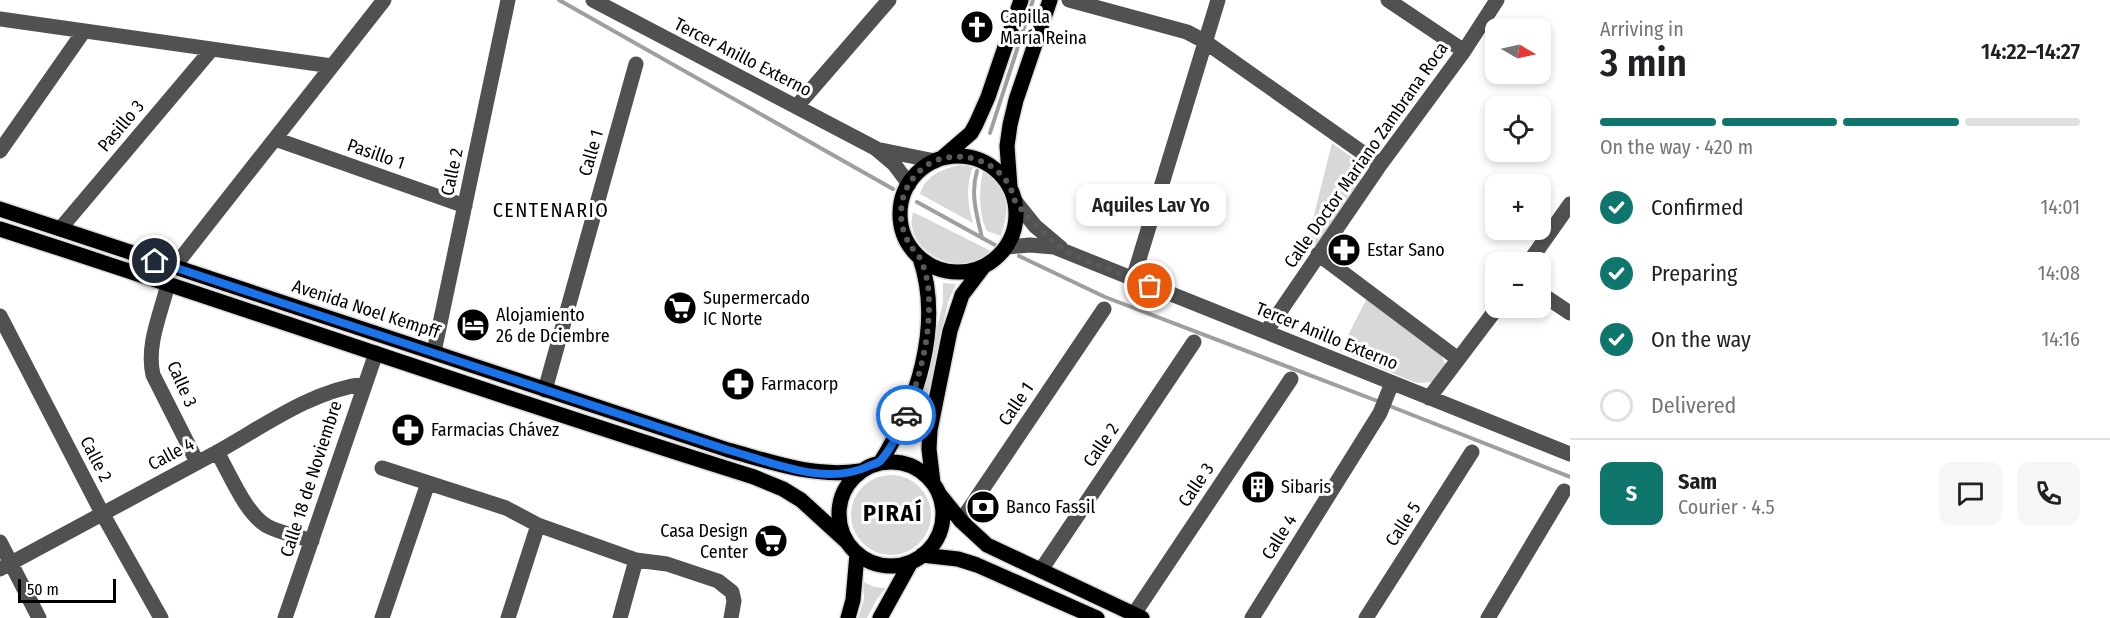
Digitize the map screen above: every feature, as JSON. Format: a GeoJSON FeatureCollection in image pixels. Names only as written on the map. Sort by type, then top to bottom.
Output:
{"type":"FeatureCollection","features":[{"type":"Feature","properties":{"kind":"main road"},"geometry":{"type":"LineString","coordinates":[[1020,0],[988,97],[976,124],[970,133],[939,159],[923,168],[909,184],[902,203],[902,224],[911,247],[920,258],[934,267],[951,272],[968,272],[994,260],[1006,247],[1013,233],[1017,217],[1007,146],[1010,125],[1016,100],[1050,0]]}},
{"type":"Feature","properties":{"kind":"main road"},"geometry":{"type":"LineString","coordinates":[[939,159],[962,156],[981,160],[998,171],[1013,194]]}},
{"type":"Feature","properties":{"kind":"main road","name":"Avenida Noel Kempff"},"geometry":{"type":"LineString","coordinates":[[0,208],[728,450],[802,471],[840,474],[860,471]]}},
{"type":"Feature","properties":{"kind":"main road"},"geometry":{"type":"LineString","coordinates":[[0,229],[379,354],[570,420],[754,477],[783,489],[814,509],[857,554],[869,562],[883,566],[897,566],[917,558],[958,559],[977,565],[1097,618]]}},
{"type":"Feature","properties":{"kind":"main road"},"geometry":{"type":"LineString","coordinates":[[81,255],[98,254],[148,270],[159,271],[174,267]]}},
{"type":"Feature","properties":{"kind":"main road"},"geometry":{"type":"LineString","coordinates":[[880,462],[903,424],[921,366],[929,328],[928,284],[920,258]]}},
{"type":"Feature","properties":{"kind":"main road"},"geometry":{"type":"LineString","coordinates":[[880,618],[917,558],[935,541],[941,526],[942,505],[935,487],[929,449],[930,430],[950,331],[962,295],[984,266]]}},
{"type":"Feature","properties":{"kind":"main road"},"geometry":{"type":"LineString","coordinates":[[168,284],[175,280],[193,279],[279,306],[296,306]]}},
{"type":"Feature","properties":{"kind":"main road"},"geometry":{"type":"LineString","coordinates":[[379,354],[421,364],[429,362],[434,352]]}},
{"type":"Feature","properties":{"kind":"main road"},"geometry":{"type":"LineString","coordinates":[[467,384],[472,378],[482,374],[518,380]]}},
{"type":"Feature","properties":{"kind":"main road"},"geometry":{"type":"LineString","coordinates":[[847,542],[841,530],[839,517],[839,504],[843,491],[860,471],[880,462],[903,463],[915,467],[935,487],[961,522],[987,545],[1133,617]]}},
{"type":"Feature","properties":{"kind":"main road"},"geometry":{"type":"LineString","coordinates":[[848,618],[853,600],[857,554]]}},
{"type":"Feature","properties":{"kind":"main road"},"geometry":{"type":"LineString","coordinates":[[1080,609],[1133,617]]}},
{"type":"Feature","properties":{"kind":"street"},"geometry":{"type":"LineString","coordinates":[[174,267],[384,0]]}},
{"type":"Feature","properties":{"kind":"street","name":"Calle 2"},"geometry":{"type":"LineString","coordinates":[[434,352],[508,0]]}},
{"type":"Feature","properties":{"kind":"street","name":"Tercer Anillo Externo"},"geometry":{"type":"LineString","coordinates":[[593,0],[875,148],[894,164],[909,184]]}},
{"type":"Feature","properties":{"kind":"street"},"geometry":{"type":"LineString","coordinates":[[796,106],[889,0]]}},
{"type":"Feature","properties":{"kind":"street"},"geometry":{"type":"LineString","coordinates":[[1069,0],[1187,32],[1204,41],[1380,165]]}},
{"type":"Feature","properties":{"kind":"street"},"geometry":{"type":"LineString","coordinates":[[1133,279],[1218,0]]}},
{"type":"Feature","properties":{"kind":"street"},"geometry":{"type":"LineString","coordinates":[[1388,0],[1464,51]]}},
{"type":"Feature","properties":{"kind":"street","name":"Calle Doctor Mariano Zambrana Roca"},"geometry":{"type":"LineString","coordinates":[[1266,332],[1380,165],[1464,51],[1497,0]]}},
{"type":"Feature","properties":{"kind":"street"},"geometry":{"type":"LineString","coordinates":[[0,19],[332,66]]}},
{"type":"Feature","properties":{"kind":"street"},"geometry":{"type":"LineString","coordinates":[[0,151],[84,31]]}},
{"type":"Feature","properties":{"kind":"street","name":"Pasillo 3"},"geometry":{"type":"LineString","coordinates":[[60,229],[212,49]]}},
{"type":"Feature","properties":{"kind":"street","name":"Calle 1"},"geometry":{"type":"LineString","coordinates":[[545,390],[636,64]]}},
{"type":"Feature","properties":{"kind":"street","name":"Pasillo 1"},"geometry":{"type":"LineString","coordinates":[[275,139],[465,206]]}},
{"type":"Feature","properties":{"kind":"street","name":"Tercer Anillo Externo"},"geometry":{"type":"LineString","coordinates":[[875,148],[939,159]]}},
{"type":"Feature","properties":{"kind":"street","name":"Tercer Anillo Externo"},"geometry":{"type":"LineString","coordinates":[[1013,194],[1035,226],[1069,253]]}},
{"type":"Feature","properties":{"kind":"street"},"geometry":{"type":"LineString","coordinates":[[1536,252],[1570,204]]}},
{"type":"Feature","properties":{"kind":"street","name":"Tercer Anillo Externo"},"geometry":{"type":"LineString","coordinates":[[1006,247],[1030,245],[1054,248],[1069,253],[1266,332],[1391,386],[1430,398],[1570,454]]}},
{"type":"Feature","properties":{"kind":"street"},"geometry":{"type":"LineString","coordinates":[[1318,254],[1458,359]]}},
{"type":"Feature","properties":{"kind":"street","name":"Calle 3"},"geometry":{"type":"LineString","coordinates":[[168,284],[150,363],[153,375],[197,462]]}},
{"type":"Feature","properties":{"kind":"street"},"geometry":{"type":"LineString","coordinates":[[1551,300],[1570,313]]}},
{"type":"Feature","properties":{"kind":"street","name":"Calle 1"},"geometry":{"type":"LineString","coordinates":[[961,522],[1104,309]]}},
{"type":"Feature","properties":{"kind":"street","name":"Calle 2"},"geometry":{"type":"LineString","coordinates":[[0,316],[102,513],[162,618]]}},
{"type":"Feature","properties":{"kind":"street"},"geometry":{"type":"LineString","coordinates":[[1430,398],[1489,318]]}},
{"type":"Feature","properties":{"kind":"street","name":"Calle 2"},"geometry":{"type":"LineString","coordinates":[[1041,570],[1194,342]]}},
{"type":"Feature","properties":{"kind":"street","name":"Calle 18 de Noviembre"},"geometry":{"type":"LineString","coordinates":[[285,618],[363,384],[379,354]]}},
{"type":"Feature","properties":{"kind":"street","name":"Calle 3"},"geometry":{"type":"LineString","coordinates":[[1133,617],[1291,379]]}},
{"type":"Feature","properties":{"kind":"street","name":"Calle 4"},"geometry":{"type":"LineString","coordinates":[[6,566],[218,452],[291,409],[347,386],[363,384]]}},
{"type":"Feature","properties":{"kind":"street","name":"Calle 4"},"geometry":{"type":"LineString","coordinates":[[1252,618],[1382,410],[1391,386]]}},
{"type":"Feature","properties":{"kind":"street"},"geometry":{"type":"LineString","coordinates":[[218,452],[258,519],[268,526],[312,541]]}},
{"type":"Feature","properties":{"kind":"street","name":"Calle 5"},"geometry":{"type":"LineString","coordinates":[[1366,618],[1472,452]]}},
{"type":"Feature","properties":{"kind":"street"},"geometry":{"type":"LineString","coordinates":[[382,468],[506,508],[538,525],[636,560],[667,564],[718,581],[732,592],[734,601],[731,618]]}},
{"type":"Feature","properties":{"kind":"street"},"geometry":{"type":"LineString","coordinates":[[382,618],[428,483]]}},
{"type":"Feature","properties":{"kind":"street"},"geometry":{"type":"LineString","coordinates":[[1488,618],[1564,491]]}},
{"type":"Feature","properties":{"kind":"street"},"geometry":{"type":"LineString","coordinates":[[508,618],[538,525]]}},
{"type":"Feature","properties":{"kind":"street"},"geometry":{"type":"LineString","coordinates":[[0,542],[6,566],[39,618]]}},
{"type":"Feature","properties":{"kind":"street"},"geometry":{"type":"LineString","coordinates":[[620,618],[636,560]]}},
{"type":"Feature","properties":{"kind":"shaded area"},"geometry":{"type":"Polygon","coordinates":[[[1332,143],[1362,165],[1364,170],[1361,180],[1316,246],[1309,244],[1308,239],[1332,143]]]}},
{"type":"Feature","properties":{"kind":"shaded area"},"geometry":{"type":"Polygon","coordinates":[[[960,165],[973,167],[968,195],[973,223],[920,194],[926,182],[936,174],[960,165]]]}},
{"type":"Feature","properties":{"kind":"shaded area"},"geometry":{"type":"Polygon","coordinates":[[[983,171],[998,184],[1006,199],[1006,217],[1001,236],[987,231],[982,217],[980,194],[983,171]]]}},
{"type":"Feature","properties":{"kind":"shaded area"},"geometry":{"type":"Polygon","coordinates":[[[913,212],[991,251],[981,259],[970,263],[957,264],[934,256],[916,239],[912,225],[913,212]]]}},
{"type":"Feature","properties":{"kind":"shaded area"},"geometry":{"type":"Polygon","coordinates":[[[943,283],[956,284],[948,302],[921,426],[920,442],[909,438],[915,424],[943,302],[943,283]]]}},
{"type":"Feature","properties":{"kind":"shaded area"},"geometry":{"type":"Polygon","coordinates":[[[1367,298],[1441,355],[1446,365],[1432,382],[1411,381],[1340,351],[1367,298]]]}},
{"type":"Feature","properties":{"kind":"shaded area"},"geometry":{"type":"Polygon","coordinates":[[[891,475],[906,478],[919,487],[928,500],[931,515],[928,530],[919,543],[906,552],[891,555],[876,552],[863,543],[854,530],[851,515],[854,500],[863,487],[876,478],[891,475]]]}},
{"type":"Feature","properties":{"kind":"shaded area"},"geometry":{"type":"Polygon","coordinates":[[[863,582],[875,587],[886,588],[867,618],[858,618],[864,599],[863,582]]]}},
{"type":"Feature","properties":{"kind":"waterway"},"geometry":{"type":"LineString","coordinates":[[559,0],[893,189]]}},
{"type":"Feature","properties":{"kind":"waterway"},"geometry":{"type":"LineString","coordinates":[[990,133],[1033,0]]}},
{"type":"Feature","properties":{"kind":"waterway"},"geometry":{"type":"LineString","coordinates":[[977,171],[974,196],[982,238]]}},
{"type":"Feature","properties":{"kind":"waterway"},"geometry":{"type":"LineString","coordinates":[[917,202],[995,245]]}},
{"type":"Feature","properties":{"kind":"waterway"},"geometry":{"type":"LineString","coordinates":[[1019,256],[1105,297],[1380,402]]}},
{"type":"Feature","properties":{"kind":"waterway"},"geometry":{"type":"LineString","coordinates":[[1387,405],[1570,477]]}},
{"type":"Feature","properties":{"kind":"way so far"},"geometry":{"type":"LineString","coordinates":[[906,415],[921,366],[929,328],[929,299],[928,284],[920,258],[904,234],[902,203],[904,193],[915,176],[935,161],[962,156],[981,160],[998,171],[1010,187],[1015,201],[1035,226],[1054,242],[1069,253],[1150,286]]}},
{"type":"Feature","properties":{"kind":"place","name":"Capilla María Reina"},"geometry":{"type":"Point","coordinates":[977,27]}},
{"type":"Feature","properties":{"kind":"place","name":"Estar Sano"},"geometry":{"type":"Point","coordinates":[1344,250]}},
{"type":"Feature","properties":{"kind":"place","name":"Aquiles Lav Yo"},"geometry":{"type":"Point","coordinates":[1150,286]}},
{"type":"Feature","properties":{"kind":"place","name":"Supermercado IC Norte"},"geometry":{"type":"Point","coordinates":[680,308]}},
{"type":"Feature","properties":{"kind":"place","name":"Alojamiento 26 de Dciembre"},"geometry":{"type":"Point","coordinates":[473,325]}},
{"type":"Feature","properties":{"kind":"place","name":"Farmacorp"},"geometry":{"type":"Point","coordinates":[738,384]}},
{"type":"Feature","properties":{"kind":"place","name":"Farmacias Chávez"},"geometry":{"type":"Point","coordinates":[408,430]}},
{"type":"Feature","properties":{"kind":"place","name":"Sibaris"},"geometry":{"type":"Point","coordinates":[1258,487]}},
{"type":"Feature","properties":{"kind":"place","name":"Banco Fassil"},"geometry":{"type":"Point","coordinates":[983,507]}},
{"type":"Feature","properties":{"kind":"place","name":"Casa Design Center"},"geometry":{"type":"Point","coordinates":[771,541]}},
{"type":"Feature","properties":{"kind":"district","name":"CENTENARIO"},"geometry":{"type":"Point","coordinates":[551,210]}},
{"type":"Feature","properties":{"kind":"district","name":"PIRAÍ"},"geometry":{"type":"Point","coordinates":[893,513]}},
{"type":"Feature","properties":{"kind":"route"},"geometry":{"type":"LineString","coordinates":[[155,261],[728,450],[802,471],[840,474],[860,471],[880,462],[906,415]]}}]}
